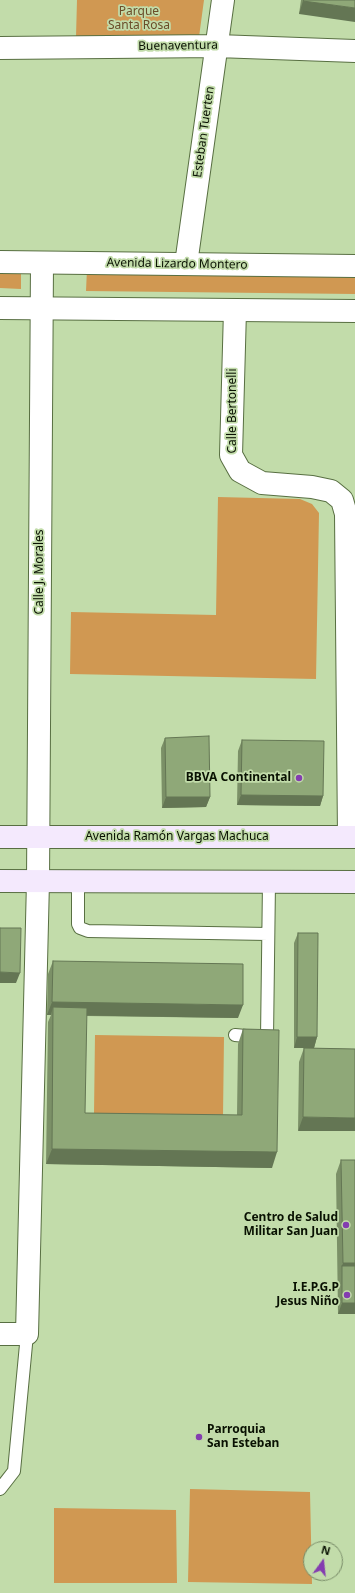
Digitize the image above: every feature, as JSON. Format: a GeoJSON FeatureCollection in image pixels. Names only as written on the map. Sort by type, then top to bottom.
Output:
{"type":"FeatureCollection","features":[{"type":"Feature","properties":{"kind":"main road","name":"Avenida Ramón Vargas Machuca"},"geometry":{"type":"LineString","coordinates":[[0,836],[352,837]]}},
{"type":"Feature","properties":{"kind":"main road"},"geometry":{"type":"LineString","coordinates":[[0,881],[355,882]]}},
{"type":"Feature","properties":{"kind":"street","name":"Esteban Tuerten"},"geometry":{"type":"LineString","coordinates":[[186,264],[223,0]]}},
{"type":"Feature","properties":{"kind":"street","name":"Buenaventura"},"geometry":{"type":"LineString","coordinates":[[0,48],[217,46],[355,51]]}},
{"type":"Feature","properties":{"kind":"street","name":"Avenida Lizardo Montero"},"geometry":{"type":"LineString","coordinates":[[0,262],[355,266]]}},
{"type":"Feature","properties":{"kind":"street","name":"Calle J. Morales"},"geometry":{"type":"LineString","coordinates":[[27,1334],[38,881],[42,263]]}},
{"type":"Feature","properties":{"kind":"street"},"geometry":{"type":"LineString","coordinates":[[0,308],[355,311]]}},
{"type":"Feature","properties":{"kind":"street","name":"Calle Bertonelli"},"geometry":{"type":"LineString","coordinates":[[235,310],[231,455],[240,471],[262,482],[312,487],[331,491],[342,500],[346,514],[352,837]]}},
{"type":"Feature","properties":{"kind":"street"},"geometry":{"type":"LineString","coordinates":[[0,1334],[27,1334]]}},
{"type":"Feature","properties":{"kind":"lane"},"geometry":{"type":"LineString","coordinates":[[78,881],[78,924],[80,928],[88,931],[268,934]]}},
{"type":"Feature","properties":{"kind":"lane"},"geometry":{"type":"LineString","coordinates":[[235,1036],[268,1038],[269,882]]}},
{"type":"Feature","properties":{"kind":"lane"},"geometry":{"type":"LineString","coordinates":[[0,1489],[14,1471],[27,1334]]}},
{"type":"Feature","properties":{"kind":"green space","name":"Parque Santa Rosa"},"geometry":{"type":"Polygon","coordinates":[[[77,0],[204,0],[199,37],[76,37],[77,0]]]}},
{"type":"Feature","properties":{"kind":"green space"},"geometry":{"type":"Polygon","coordinates":[[[87,269],[355,274],[355,294],[86,291],[87,269]]]}},
{"type":"Feature","properties":{"kind":"green space"},"geometry":{"type":"Polygon","coordinates":[[[0,270],[21,270],[21,289],[0,288],[0,270]]]}},
{"type":"Feature","properties":{"kind":"green space"},"geometry":{"type":"Polygon","coordinates":[[[218,497],[300,499],[312,504],[319,513],[316,679],[70,674],[71,612],[216,615],[218,497]]]}},
{"type":"Feature","properties":{"kind":"green space"},"geometry":{"type":"Polygon","coordinates":[[[95,1035],[224,1037],[223,1116],[94,1114],[95,1035]]]}},
{"type":"Feature","properties":{"kind":"green space"},"geometry":{"type":"Polygon","coordinates":[[[190,1489],[310,1492],[311,1541],[303,1541],[303,1581],[312,1581],[312,1584],[188,1582],[190,1489]]]}},
{"type":"Feature","properties":{"kind":"green space"},"geometry":{"type":"Polygon","coordinates":[[[54,1508],[176,1510],[177,1583],[54,1583],[54,1508]]]}},
{"type":"Feature","properties":{"kind":"building"},"geometry":{"type":"Polygon","coordinates":[[[355,0],[355,8],[303,1],[355,0]]]}},
{"type":"Feature","properties":{"kind":"building"},"geometry":{"type":"Polygon","coordinates":[[[209,736],[210,797],[166,797],[165,738],[209,736]]]}},
{"type":"Feature","properties":{"kind":"building"},"geometry":{"type":"Polygon","coordinates":[[[242,740],[324,741],[323,796],[241,795],[242,740]]]}},
{"type":"Feature","properties":{"kind":"building"},"geometry":{"type":"Polygon","coordinates":[[[0,928],[21,928],[20,973],[0,972],[0,928]]]}},
{"type":"Feature","properties":{"kind":"building"},"geometry":{"type":"Polygon","coordinates":[[[298,933],[318,933],[317,1037],[297,1037],[298,933]]]}},
{"type":"Feature","properties":{"kind":"building"},"geometry":{"type":"Polygon","coordinates":[[[53,961],[243,964],[243,1005],[52,1002],[53,961]]]}},
{"type":"Feature","properties":{"kind":"building"},"geometry":{"type":"Polygon","coordinates":[[[53,1007],[87,1008],[85,1113],[242,1115],[243,1029],[279,1030],[277,1152],[52,1149],[53,1007]]]}},
{"type":"Feature","properties":{"kind":"building"},"geometry":{"type":"Polygon","coordinates":[[[304,1048],[355,1049],[355,1118],[303,1117],[304,1048]]]}},
{"type":"Feature","properties":{"kind":"building","name":"Centro de Salud Militar San Juan"},"geometry":{"type":"Polygon","coordinates":[[[341,1160],[355,1160],[355,1263],[343,1263],[341,1160]]]}},
{"type":"Feature","properties":{"kind":"building"},"geometry":{"type":"Polygon","coordinates":[[[342,1266],[355,1266],[355,1303],[342,1303],[342,1266]]]}},
{"type":"Feature","properties":{"kind":"place","name":"BBVA Continental"},"geometry":{"type":"Point","coordinates":[299,778]}},
{"type":"Feature","properties":{"kind":"place","name":"Centro de Salud Militar San Juan"},"geometry":{"type":"Point","coordinates":[346,1225]}},
{"type":"Feature","properties":{"kind":"place","name":"I.E.P.G.P Jesus Niño"},"geometry":{"type":"Point","coordinates":[347,1295]}},
{"type":"Feature","properties":{"kind":"place","name":"Parroquia San Esteban"},"geometry":{"type":"Point","coordinates":[199,1437]}}]}
